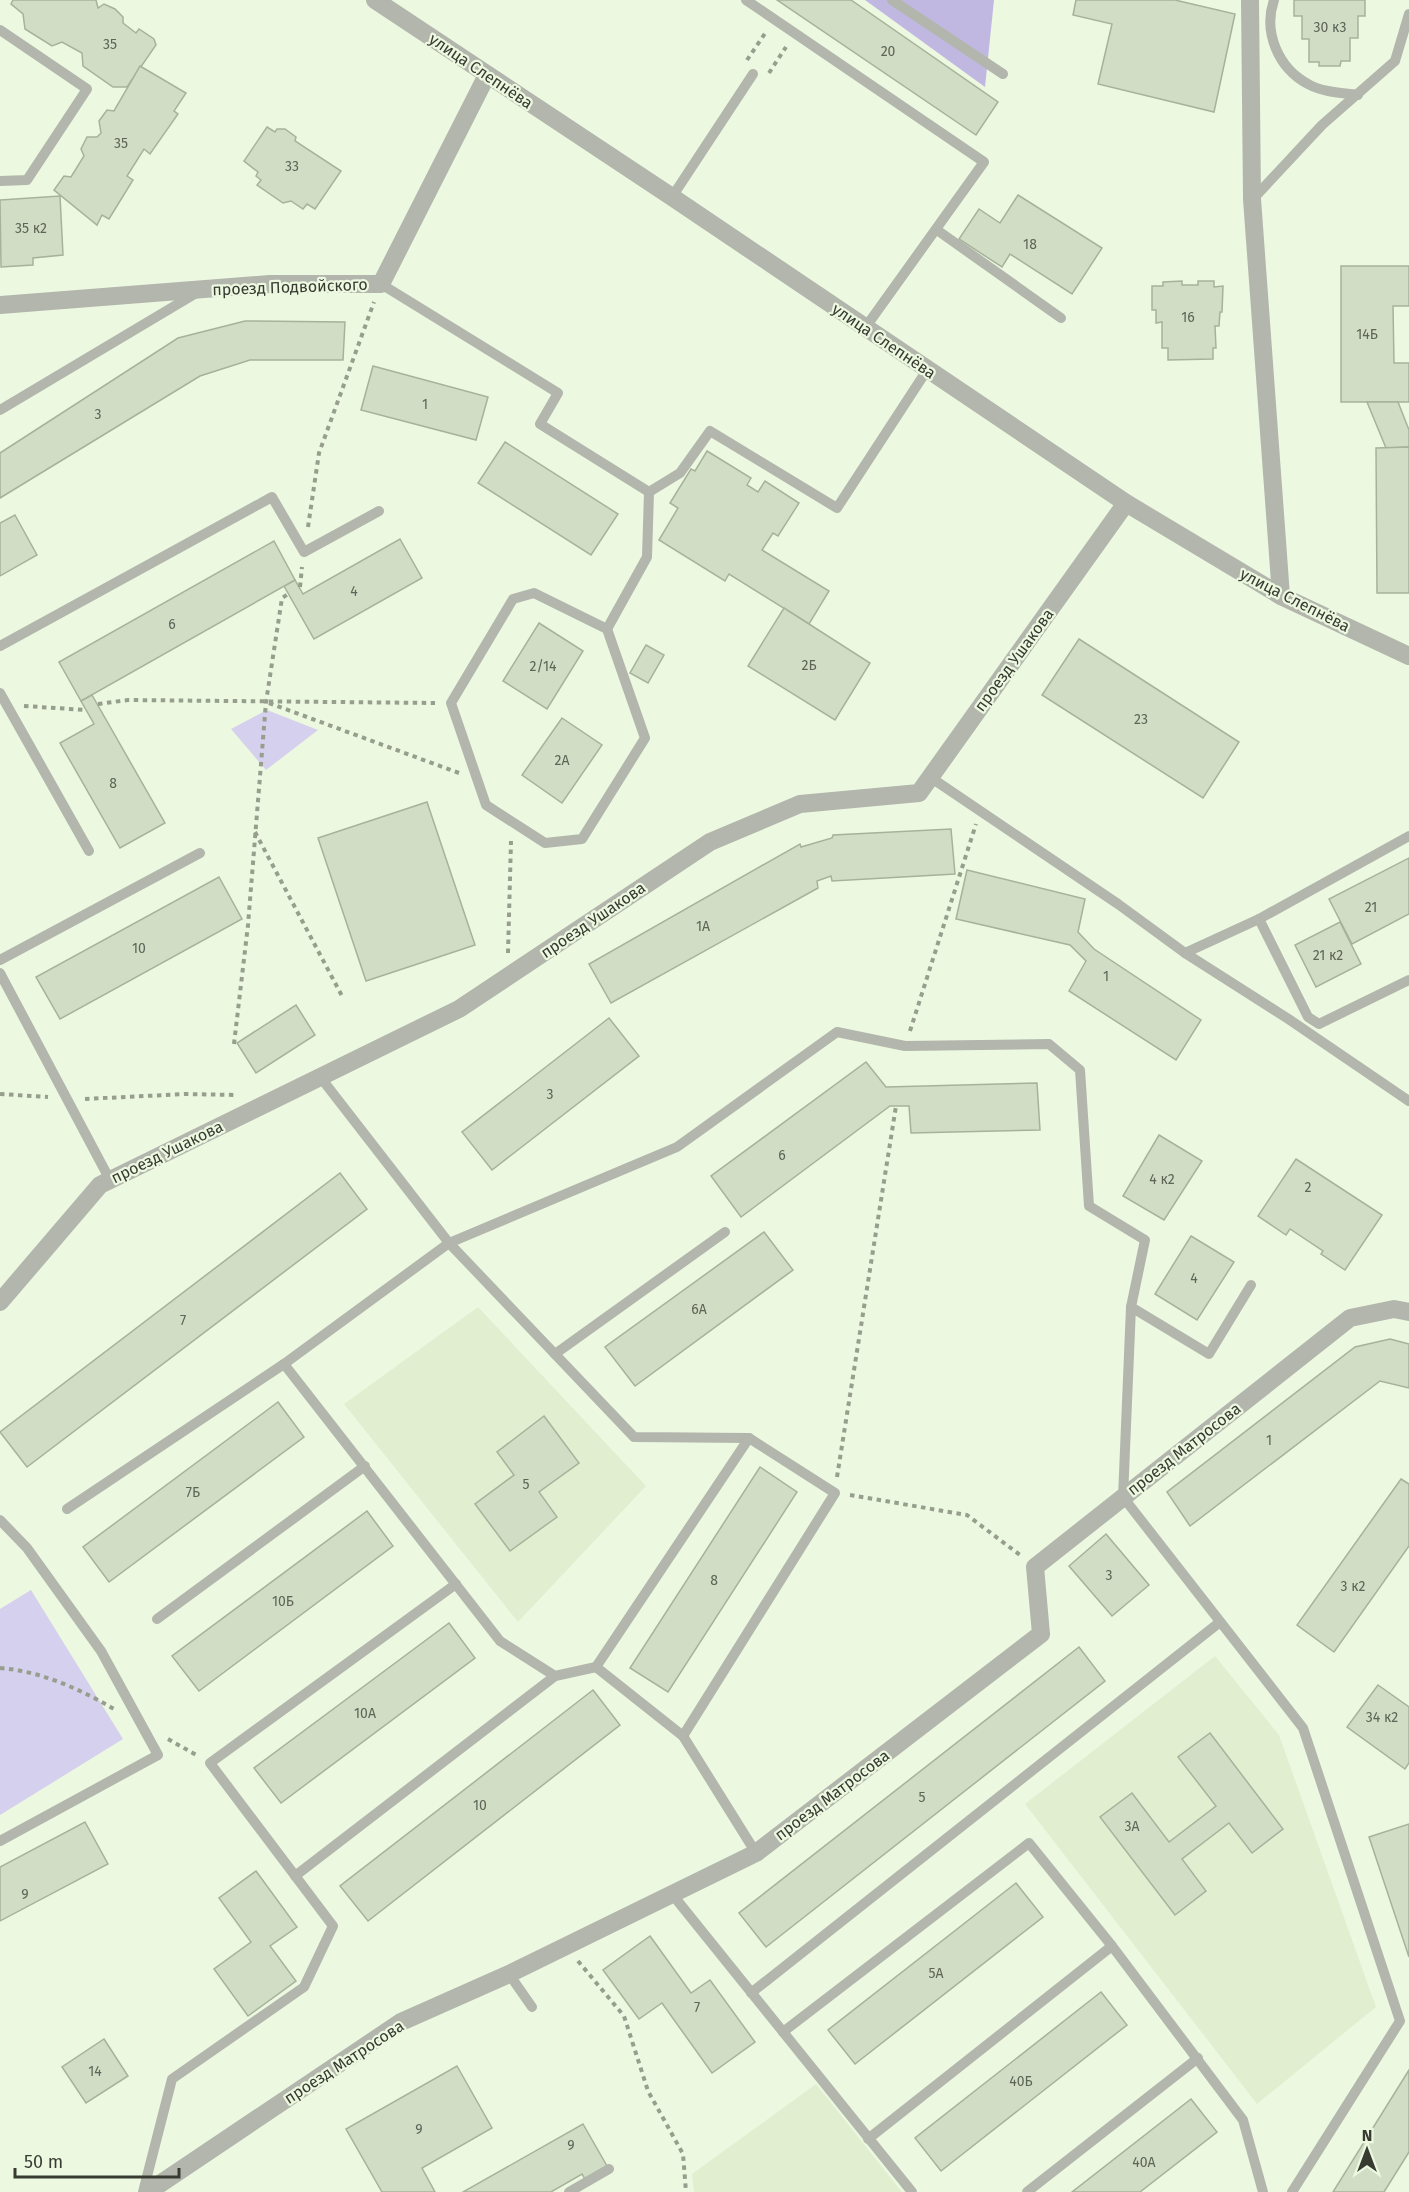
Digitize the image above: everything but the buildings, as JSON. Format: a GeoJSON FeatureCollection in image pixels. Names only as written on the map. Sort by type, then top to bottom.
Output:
{"type":"FeatureCollection","features":[{"type":"Feature","properties":{"kind":"street","name":"улица Слепнёва"},"geometry":{"type":"LineString","coordinates":[[375,0],[672,196],[1126,503],[1281,596],[1409,656]]}},
{"type":"Feature","properties":{"kind":"street"},"geometry":{"type":"LineString","coordinates":[[1250,0],[1252,200],[1281,596]]}},
{"type":"Feature","properties":{"kind":"street","name":"проезд Подвойского"},"geometry":{"type":"LineString","coordinates":[[0,305],[270,284],[381,284],[487,75]]}},
{"type":"Feature","properties":{"kind":"street","name":"проезд Ушакова"},"geometry":{"type":"LineString","coordinates":[[0,1302],[100,1185],[459,1009],[710,842],[800,804],[919,793],[1126,503]]}},
{"type":"Feature","properties":{"kind":"street","name":"проезд Матросова"},"geometry":{"type":"LineString","coordinates":[[148,2192],[401,2022],[509,1974],[756,1853],[1041,1634],[1035,1567],[1350,1318],[1394,1309],[1409,1312]]}},
{"type":"Feature","properties":{"kind":"lane"},"geometry":{"type":"LineString","coordinates":[[746,0],[984,162],[865,328]]}},
{"type":"Feature","properties":{"kind":"lane"},"geometry":{"type":"LineString","coordinates":[[892,0],[1003,74]]}},
{"type":"Feature","properties":{"kind":"lane"},"geometry":{"type":"LineString","coordinates":[[1274,0],[1271,32],[1275,51],[1290,71],[1308,85],[1333,92],[1358,95]]}},
{"type":"Feature","properties":{"kind":"lane"},"geometry":{"type":"LineString","coordinates":[[1252,200],[1322,125],[1395,61],[1409,14]]}},
{"type":"Feature","properties":{"kind":"lane"},"geometry":{"type":"LineString","coordinates":[[0,30],[87,89],[27,180],[0,181]]}},
{"type":"Feature","properties":{"kind":"lane"},"geometry":{"type":"LineString","coordinates":[[672,196],[753,74]]}},
{"type":"Feature","properties":{"kind":"lane"},"geometry":{"type":"LineString","coordinates":[[937,230],[1062,318]]}},
{"type":"Feature","properties":{"kind":"lane"},"geometry":{"type":"LineString","coordinates":[[381,284],[558,393],[540,424],[649,492]]}},
{"type":"Feature","properties":{"kind":"lane"},"geometry":{"type":"LineString","coordinates":[[0,410],[203,290]]}},
{"type":"Feature","properties":{"kind":"lane"},"geometry":{"type":"LineString","coordinates":[[649,492],[680,473],[710,431],[837,508],[927,370]]}},
{"type":"Feature","properties":{"kind":"lane"},"geometry":{"type":"LineString","coordinates":[[607,629],[647,557],[649,492]]}},
{"type":"Feature","properties":{"kind":"lane"},"geometry":{"type":"LineString","coordinates":[[0,646],[272,497],[304,552],[379,511]]}},
{"type":"Feature","properties":{"kind":"lane"},"geometry":{"type":"LineString","coordinates":[[534,593],[607,629],[645,738],[582,839],[545,843],[486,805],[451,703],[513,599],[534,593]]}},
{"type":"Feature","properties":{"kind":"lane"},"geometry":{"type":"LineString","coordinates":[[0,693],[89,851]]}},
{"type":"Feature","properties":{"kind":"lane"},"geometry":{"type":"LineString","coordinates":[[930,777],[1118,904],[1185,954],[1290,1020],[1409,1101]]}},
{"type":"Feature","properties":{"kind":"lane"},"geometry":{"type":"LineString","coordinates":[[1185,954],[1259,920],[1409,836]]}},
{"type":"Feature","properties":{"kind":"lane"},"geometry":{"type":"LineString","coordinates":[[0,960],[200,853]]}},
{"type":"Feature","properties":{"kind":"lane"},"geometry":{"type":"LineString","coordinates":[[1259,920],[1308,1017],[1319,1024],[1409,980]]}},
{"type":"Feature","properties":{"kind":"lane"},"geometry":{"type":"LineString","coordinates":[[0,973],[110,1180]]}},
{"type":"Feature","properties":{"kind":"lane"},"geometry":{"type":"LineString","coordinates":[[67,1509],[284,1364],[449,1244],[677,1147],[837,1032],[905,1046],[1049,1044],[1080,1071],[1089,1206],[1145,1240],[1131,1307],[1123,1497],[1303,1728],[1400,2021],[1292,2192]]}},
{"type":"Feature","properties":{"kind":"lane"},"geometry":{"type":"LineString","coordinates":[[321,1078],[449,1244],[634,1437],[749,1438],[835,1493],[683,1736]]}},
{"type":"Feature","properties":{"kind":"lane"},"geometry":{"type":"LineString","coordinates":[[555,1354],[725,1232]]}},
{"type":"Feature","properties":{"kind":"lane"},"geometry":{"type":"LineString","coordinates":[[1131,1307],[1209,1354],[1251,1285]]}},
{"type":"Feature","properties":{"kind":"lane"},"geometry":{"type":"LineString","coordinates":[[284,1364],[501,1641],[555,1676]]}},
{"type":"Feature","properties":{"kind":"lane"},"geometry":{"type":"LineString","coordinates":[[295,1876],[555,1676],[596,1667],[749,1438]]}},
{"type":"Feature","properties":{"kind":"lane"},"geometry":{"type":"LineString","coordinates":[[157,1619],[365,1467]]}},
{"type":"Feature","properties":{"kind":"lane"},"geometry":{"type":"LineString","coordinates":[[0,1520],[27,1548],[101,1651],[158,1755],[0,1841]]}},
{"type":"Feature","properties":{"kind":"lane"},"geometry":{"type":"LineString","coordinates":[[142,2192],[172,2079],[304,1987],[333,1926],[210,1763],[456,1584]]}},
{"type":"Feature","properties":{"kind":"lane"},"geometry":{"type":"LineString","coordinates":[[751,1993],[1220,1622]]}},
{"type":"Feature","properties":{"kind":"lane"},"geometry":{"type":"LineString","coordinates":[[596,1667],[683,1736],[756,1853]]}},
{"type":"Feature","properties":{"kind":"lane"},"geometry":{"type":"LineString","coordinates":[[783,2032],[1029,1844],[1112,1946],[1243,2120],[1263,2192]]}},
{"type":"Feature","properties":{"kind":"lane"},"geometry":{"type":"LineString","coordinates":[[672,1894],[912,2192]]}},
{"type":"Feature","properties":{"kind":"lane"},"geometry":{"type":"LineString","coordinates":[[868,2139],[1112,1946]]}},
{"type":"Feature","properties":{"kind":"lane"},"geometry":{"type":"LineString","coordinates":[[509,1974],[531,2007]]}},
{"type":"Feature","properties":{"kind":"lane"},"geometry":{"type":"LineString","coordinates":[[1027,2192],[1198,2058]]}},
{"type":"Feature","properties":{"kind":"lane"},"geometry":{"type":"LineString","coordinates":[[568,2192],[609,2169]]}},
{"type":"Feature","properties":{"kind":"path"},"geometry":{"type":"LineString","coordinates":[[774,19],[742,67],[763,81],[795,33]]}},
{"type":"Feature","properties":{"kind":"path"},"geometry":{"type":"LineString","coordinates":[[300,587],[319,453],[381,284]]}},
{"type":"Feature","properties":{"kind":"path"},"geometry":{"type":"LineString","coordinates":[[234,1044],[248,925],[266,702],[282,598],[288,594]]}},
{"type":"Feature","properties":{"kind":"path"},"geometry":{"type":"LineString","coordinates":[[98,704],[128,700],[451,703]]}},
{"type":"Feature","properties":{"kind":"path"},"geometry":{"type":"LineString","coordinates":[[266,702],[477,779]]}},
{"type":"Feature","properties":{"kind":"path"},"geometry":{"type":"LineString","coordinates":[[7,706],[86,710]]}},
{"type":"Feature","properties":{"kind":"path"},"geometry":{"type":"LineString","coordinates":[[905,1046],[979,814]]}},
{"type":"Feature","properties":{"kind":"path"},"geometry":{"type":"LineString","coordinates":[[507,978],[512,822]]}},
{"type":"Feature","properties":{"kind":"path"},"geometry":{"type":"LineString","coordinates":[[255,830],[342,996]]}},
{"type":"Feature","properties":{"kind":"path"},"geometry":{"type":"LineString","coordinates":[[0,1094],[66,1098],[185,1094],[241,1095]]}},
{"type":"Feature","properties":{"kind":"path"},"geometry":{"type":"LineString","coordinates":[[896,1106],[835,1493],[967,1515],[1035,1567]]}},
{"type":"Feature","properties":{"kind":"path"},"geometry":{"type":"LineString","coordinates":[[0,1668],[17,1670],[81,1690],[210,1763]]}},
{"type":"Feature","properties":{"kind":"path"},"geometry":{"type":"LineString","coordinates":[[566,1946],[624,2016],[648,2091],[683,2154],[686,2192]]}},
{"type":"Feature","properties":{"kind":"shaded area"},"geometry":{"type":"Polygon","coordinates":[[[865,0],[994,0],[985,87],[865,0]]]}},
{"type":"Feature","properties":{"kind":"shaded area"},"geometry":{"type":"Polygon","coordinates":[[[267,710],[318,730],[266,770],[231,729],[267,710]]]}},
{"type":"Feature","properties":{"kind":"shaded area"},"geometry":{"type":"Polygon","coordinates":[[[478,1307],[646,1486],[518,1622],[344,1404],[478,1307]]]}},
{"type":"Feature","properties":{"kind":"shaded area"},"geometry":{"type":"Polygon","coordinates":[[[31,1590],[123,1739],[0,1815],[0,1609],[31,1590]]]}},
{"type":"Feature","properties":{"kind":"shaded area"},"geometry":{"type":"Polygon","coordinates":[[[1215,1656],[1279,1735],[1376,2007],[1257,2104],[1025,1804],[1215,1656]]]}},
{"type":"Feature","properties":{"kind":"shaded area"},"geometry":{"type":"Polygon","coordinates":[[[816,2084],[902,2192],[694,2192],[692,2174],[816,2084]]]}}]}
